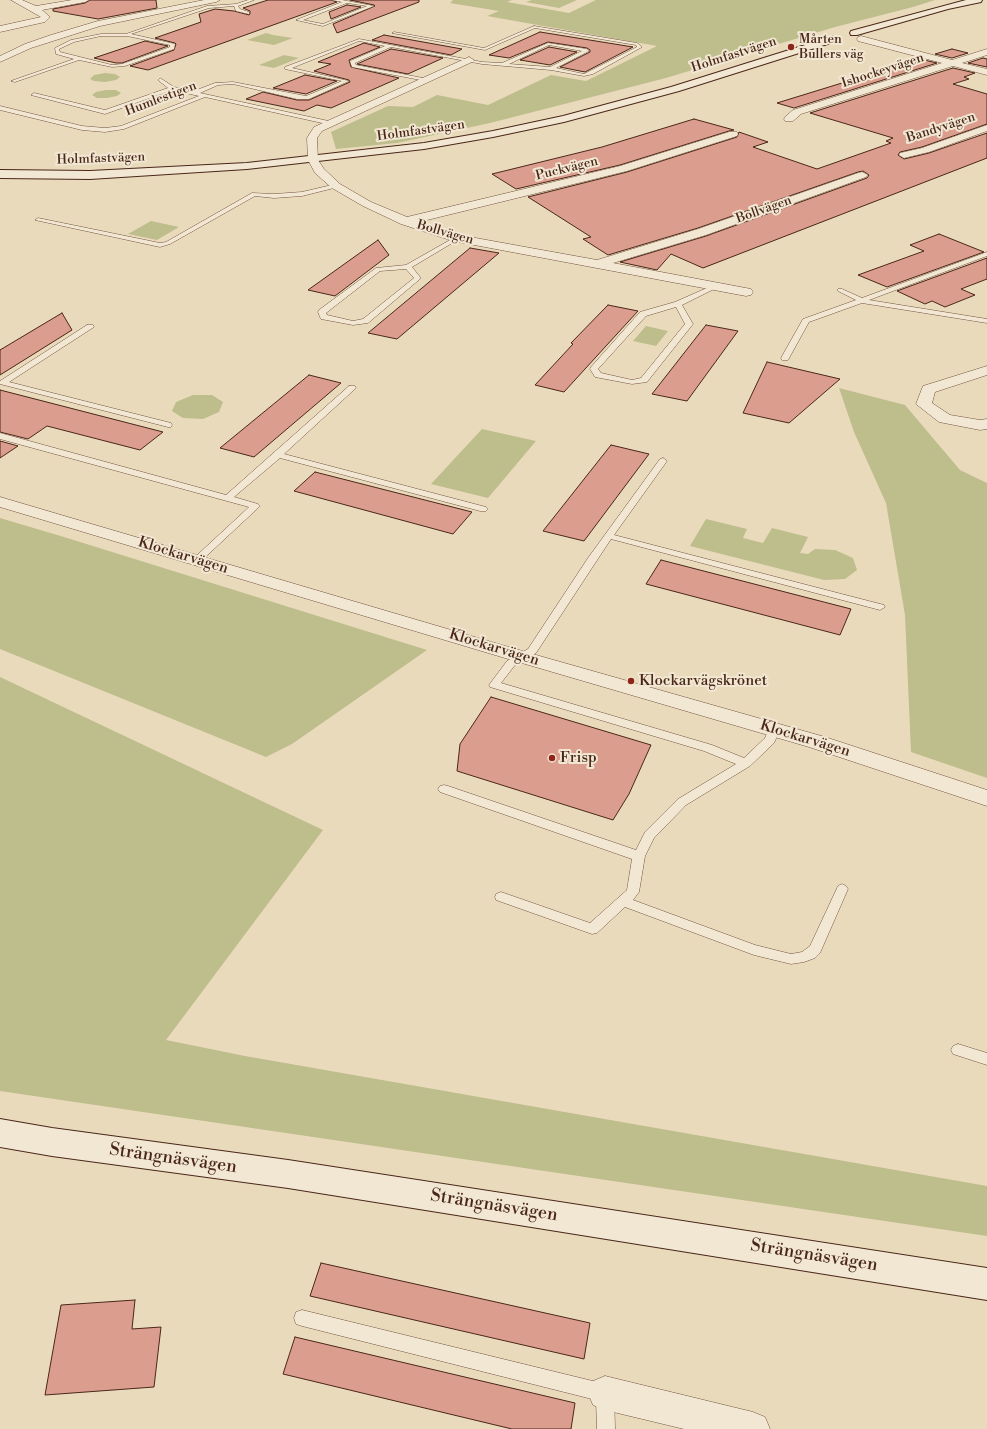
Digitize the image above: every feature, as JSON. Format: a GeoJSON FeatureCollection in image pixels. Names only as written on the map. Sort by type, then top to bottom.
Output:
{"type":"FeatureCollection","features":[{"type":"Feature","properties":{"kind":"street"},"geometry":{"type":"LineString","coordinates":[[0,29],[42,20],[46,17],[15,0]]}},
{"type":"Feature","properties":{"kind":"street"},"geometry":{"type":"LineString","coordinates":[[35,10],[85,0]]}},
{"type":"Feature","properties":{"kind":"street"},"geometry":{"type":"LineString","coordinates":[[0,59],[28,46],[98,24],[216,0]]}},
{"type":"Feature","properties":{"kind":"street"},"geometry":{"type":"LineString","coordinates":[[978,0],[946,7],[857,36],[841,40],[830,36],[838,33],[857,36],[987,72]]}},
{"type":"Feature","properties":{"kind":"street","name":"Holmfastvägen"},"geometry":{"type":"LineString","coordinates":[[0,174],[90,175],[247,166],[313,160],[424,146],[493,134],[564,119],[675,89],[841,40]]}},
{"type":"Feature","properties":{"kind":"street","name":"Ishockeyvägen"},"geometry":{"type":"LineString","coordinates":[[789,119],[797,112],[987,52]]}},
{"type":"Feature","properties":{"kind":"street"},"geometry":{"type":"LineString","coordinates":[[313,160],[312,138],[318,129],[469,60]]}},
{"type":"Feature","properties":{"kind":"street","name":"Bandyvägen"},"geometry":{"type":"LineString","coordinates":[[904,155],[926,150],[987,128]]}},
{"type":"Feature","properties":{"kind":"street","name":"Puckvägen"},"geometry":{"type":"LineString","coordinates":[[405,221],[623,169],[733,134]]}},
{"type":"Feature","properties":{"kind":"street","name":"Bollvägen"},"geometry":{"type":"LineString","coordinates":[[313,160],[319,171],[336,186],[367,204],[405,221],[457,238],[746,292]]}},
{"type":"Feature","properties":{"kind":"street","name":"Bollvägen"},"geometry":{"type":"LineString","coordinates":[[596,264],[702,232],[862,175]]}},
{"type":"Feature","properties":{"kind":"street"},"geometry":{"type":"LineString","coordinates":[[987,370],[928,389],[924,404],[945,419],[980,425],[987,424]]}},
{"type":"Feature","properties":{"kind":"street","name":"Klockarvägen"},"geometry":{"type":"LineString","coordinates":[[0,502],[774,730],[987,798]]}},
{"type":"Feature","properties":{"kind":"street","name":"Strängnäsvägen"},"geometry":{"type":"LineString","coordinates":[[0,1133],[52,1142],[288,1174],[987,1284]]}},
{"type":"Feature","properties":{"kind":"street"},"geometry":{"type":"LineString","coordinates":[[604,1393],[753,1429]]}},
{"type":"Feature","properties":{"kind":"lane"},"geometry":{"type":"LineString","coordinates":[[127,35],[209,7],[236,5],[252,0]]}},
{"type":"Feature","properties":{"kind":"lane"},"geometry":{"type":"LineString","coordinates":[[334,0],[347,2],[372,6],[323,25],[298,20],[347,2]]}},
{"type":"Feature","properties":{"kind":"lane"},"geometry":{"type":"LineString","coordinates":[[236,5],[238,10],[247,13]]}},
{"type":"Feature","properties":{"kind":"lane"},"geometry":{"type":"LineString","coordinates":[[194,93],[217,84],[232,83],[296,98],[307,98],[347,81],[287,68],[359,40],[469,60],[584,74],[591,73],[640,46],[637,44],[534,28],[485,49],[394,33]]}},
{"type":"Feature","properties":{"kind":"lane"},"geometry":{"type":"LineString","coordinates":[[101,35],[127,35],[173,44],[172,48],[123,65],[112,66],[58,53],[57,48],[73,41],[101,35]]}},
{"type":"Feature","properties":{"kind":"lane"},"geometry":{"type":"LineString","coordinates":[[54,37],[73,41]]}},
{"type":"Feature","properties":{"kind":"lane"},"geometry":{"type":"LineString","coordinates":[[503,65],[548,44],[587,50],[552,69]]}},
{"type":"Feature","properties":{"kind":"lane"},"geometry":{"type":"LineString","coordinates":[[391,46],[352,62],[354,66],[426,80]]}},
{"type":"Feature","properties":{"kind":"lane"},"geometry":{"type":"LineString","coordinates":[[14,81],[79,59]]}},
{"type":"Feature","properties":{"kind":"lane"},"geometry":{"type":"LineString","coordinates":[[160,79],[172,88],[205,95]]}},
{"type":"Feature","properties":{"kind":"lane"},"geometry":{"type":"LineString","coordinates":[[34,95],[105,112],[172,88]]}},
{"type":"Feature","properties":{"kind":"lane","name":"Humlestigen"},"geometry":{"type":"LineString","coordinates":[[0,108],[82,128],[105,130],[122,128],[205,95],[331,123]]}},
{"type":"Feature","properties":{"kind":"lane"},"geometry":{"type":"LineString","coordinates":[[38,220],[160,245],[168,243],[254,194],[274,196],[302,194],[336,186]]}},
{"type":"Feature","properties":{"kind":"lane"},"geometry":{"type":"LineString","coordinates":[[408,266],[418,278],[365,321],[353,323],[324,317],[322,312],[378,269],[408,266],[457,238]]}},
{"type":"Feature","properties":{"kind":"lane"},"geometry":{"type":"LineString","coordinates":[[785,358],[806,321],[864,301],[987,254]]}},
{"type":"Feature","properties":{"kind":"lane"},"geometry":{"type":"LineString","coordinates":[[678,304],[689,324],[644,380],[632,382],[598,375],[594,369],[643,314],[678,304],[716,286]]}},
{"type":"Feature","properties":{"kind":"lane"},"geometry":{"type":"LineString","coordinates":[[840,290],[864,301],[987,321]]}},
{"type":"Feature","properties":{"kind":"lane"},"geometry":{"type":"LineString","coordinates":[[1,384],[90,327]]}},
{"type":"Feature","properties":{"kind":"lane"},"geometry":{"type":"LineString","coordinates":[[1,384],[168,425]]}},
{"type":"Feature","properties":{"kind":"lane"},"geometry":{"type":"LineString","coordinates":[[228,498],[352,388]]}},
{"type":"Feature","properties":{"kind":"lane"},"geometry":{"type":"LineString","coordinates":[[0,436],[255,506],[197,560]]}},
{"type":"Feature","properties":{"kind":"lane"},"geometry":{"type":"LineString","coordinates":[[278,455],[483,509]]}},
{"type":"Feature","properties":{"kind":"lane"},"geometry":{"type":"LineString","coordinates":[[663,461],[575,584],[532,651],[511,663],[494,684],[708,748],[746,763]]}},
{"type":"Feature","properties":{"kind":"lane"},"geometry":{"type":"LineString","coordinates":[[609,536],[880,607]]}},
{"type":"Feature","properties":{"kind":"lane"},"geometry":{"type":"LineString","coordinates":[[501,897],[592,929],[633,892],[639,856],[649,835],[682,802],[746,763],[770,740],[774,730]]}},
{"type":"Feature","properties":{"kind":"lane"},"geometry":{"type":"LineString","coordinates":[[444,789],[639,856]]}},
{"type":"Feature","properties":{"kind":"lane"},"geometry":{"type":"LineString","coordinates":[[623,901],[754,950],[791,959],[804,957],[810,954],[814,949],[842,889]]}},
{"type":"Feature","properties":{"kind":"lane"},"geometry":{"type":"LineString","coordinates":[[958,1050],[987,1059]]}},
{"type":"Feature","properties":{"kind":"lane"},"geometry":{"type":"LineString","coordinates":[[302,1318],[604,1393],[606,1429]]}},
{"type":"Feature","properties":{"kind":"shaded area"},"geometry":{"type":"Polygon","coordinates":[[[453,0],[512,0],[507,2],[569,13],[596,0],[935,0],[835,27],[666,78],[490,123],[397,143],[336,149],[331,132],[388,106],[413,107],[437,95],[488,105],[551,75],[586,81],[657,46],[487,16],[499,11],[450,3],[453,0]]]}},
{"type":"Feature","properties":{"kind":"shaded area"},"geometry":{"type":"Polygon","coordinates":[[[532,0],[577,0],[559,8],[526,2],[532,0]]]}},
{"type":"Feature","properties":{"kind":"shaded area"},"geometry":{"type":"Polygon","coordinates":[[[266,33],[293,38],[274,45],[247,40],[266,33]]]}},
{"type":"Feature","properties":{"kind":"shaded area"},"geometry":{"type":"Polygon","coordinates":[[[284,55],[299,58],[274,68],[259,65],[284,55]]]}},
{"type":"Feature","properties":{"kind":"shaded area"},"geometry":{"type":"Polygon","coordinates":[[[105,73],[115,74],[120,77],[116,80],[105,82],[90,79],[94,75],[105,73]]]}},
{"type":"Feature","properties":{"kind":"shaded area"},"geometry":{"type":"Polygon","coordinates":[[[116,90],[121,93],[117,96],[107,98],[97,98],[92,95],[96,92],[116,90]]]}},
{"type":"Feature","properties":{"kind":"shaded area"},"geometry":{"type":"Polygon","coordinates":[[[151,221],[179,227],[157,240],[128,234],[151,221]]]}},
{"type":"Feature","properties":{"kind":"shaded area"},"geometry":{"type":"Polygon","coordinates":[[[646,326],[668,331],[656,346],[633,341],[646,326]]]}},
{"type":"Feature","properties":{"kind":"shaded area"},"geometry":{"type":"Polygon","coordinates":[[[839,388],[905,405],[960,470],[987,483],[987,778],[911,752],[905,615],[886,503],[854,432],[839,388]]]}},
{"type":"Feature","properties":{"kind":"shaded area"},"geometry":{"type":"Polygon","coordinates":[[[193,395],[212,395],[223,402],[219,412],[203,419],[183,418],[172,411],[176,402],[193,395]]]}},
{"type":"Feature","properties":{"kind":"shaded area"},"geometry":{"type":"Polygon","coordinates":[[[482,429],[536,441],[488,498],[431,484],[482,429]]]}},
{"type":"Feature","properties":{"kind":"shaded area"},"geometry":{"type":"Polygon","coordinates":[[[0,518],[427,650],[292,744],[266,757],[0,649],[0,518]]]}},
{"type":"Feature","properties":{"kind":"shaded area"},"geometry":{"type":"Polygon","coordinates":[[[706,519],[747,529],[743,538],[763,543],[772,528],[808,537],[800,553],[808,554],[815,549],[835,550],[853,558],[857,570],[845,579],[824,580],[690,546],[706,519]]]}},
{"type":"Feature","properties":{"kind":"shaded area"},"geometry":{"type":"Polygon","coordinates":[[[0,677],[323,830],[166,1040],[245,1056],[987,1186],[987,1236],[0,1091],[0,677]]]}},
{"type":"Feature","properties":{"kind":"building"},"geometry":{"type":"Polygon","coordinates":[[[90,0],[156,0],[157,8],[98,19],[53,11],[53,9],[85,3],[90,0]]]}},
{"type":"Feature","properties":{"kind":"building"},"geometry":{"type":"Polygon","coordinates":[[[268,0],[331,0],[337,2],[148,70],[130,66],[174,50],[175,43],[155,38],[201,22],[199,14],[215,9],[234,11],[249,15],[250,11],[243,8],[268,0]]]}},
{"type":"Feature","properties":{"kind":"building"},"geometry":{"type":"Polygon","coordinates":[[[350,0],[419,0],[419,2],[337,33],[333,24],[375,6],[350,0]]]}},
{"type":"Feature","properties":{"kind":"building"},"geometry":{"type":"Polygon","coordinates":[[[347,5],[361,7],[331,19],[329,12],[347,5]]]}},
{"type":"Feature","properties":{"kind":"building"},"geometry":{"type":"Polygon","coordinates":[[[540,32],[633,47],[585,72],[560,67],[590,52],[587,48],[548,42],[509,58],[489,55],[540,32]]]}},
{"type":"Feature","properties":{"kind":"building"},"geometry":{"type":"Polygon","coordinates":[[[384,35],[462,49],[451,55],[372,40],[384,35]]]}},
{"type":"Feature","properties":{"kind":"building"},"geometry":{"type":"Polygon","coordinates":[[[145,41],[168,46],[122,63],[94,58],[145,41]]]}},
{"type":"Feature","properties":{"kind":"building"},"geometry":{"type":"Polygon","coordinates":[[[364,43],[380,47],[349,60],[351,67],[399,78],[331,108],[317,105],[304,111],[246,99],[263,92],[297,100],[309,100],[350,82],[349,80],[314,71],[331,64],[318,62],[364,43]]]}},
{"type":"Feature","properties":{"kind":"building"},"geometry":{"type":"Polygon","coordinates":[[[549,47],[577,52],[550,65],[520,60],[549,47]]]}},
{"type":"Feature","properties":{"kind":"building"},"geometry":{"type":"Polygon","coordinates":[[[391,49],[443,58],[408,74],[357,64],[391,49]]]}},
{"type":"Feature","properties":{"kind":"building"},"geometry":{"type":"Polygon","coordinates":[[[952,49],[968,53],[952,58],[935,54],[952,49]]]}},
{"type":"Feature","properties":{"kind":"building"},"geometry":{"type":"Polygon","coordinates":[[[983,58],[987,59],[987,67],[968,63],[983,58]]]}},
{"type":"Feature","properties":{"kind":"building"},"geometry":{"type":"Polygon","coordinates":[[[920,59],[937,63],[794,108],[777,103],[920,59]]]}},
{"type":"Feature","properties":{"kind":"building"},"geometry":{"type":"Polygon","coordinates":[[[953,68],[975,73],[964,77],[969,79],[953,84],[987,94],[987,124],[922,147],[900,152],[898,155],[904,159],[929,153],[987,133],[987,158],[703,268],[671,254],[657,270],[620,262],[706,236],[867,178],[869,175],[863,171],[858,172],[698,228],[608,255],[583,239],[591,237],[528,197],[627,172],[737,137],[739,132],[768,142],[753,147],[817,169],[891,143],[886,141],[893,138],[810,113],[953,68]]]}},
{"type":"Feature","properties":{"kind":"building"},"geometry":{"type":"Polygon","coordinates":[[[305,75],[337,81],[306,94],[273,88],[305,75]]]}},
{"type":"Feature","properties":{"kind":"building"},"geometry":{"type":"Polygon","coordinates":[[[694,119],[734,130],[620,165],[516,189],[492,174],[602,147],[694,119]]]}},
{"type":"Feature","properties":{"kind":"building"},"geometry":{"type":"Polygon","coordinates":[[[939,234],[984,252],[887,287],[858,275],[924,251],[910,245],[939,234]]]}},
{"type":"Feature","properties":{"kind":"building"},"geometry":{"type":"Polygon","coordinates":[[[378,240],[389,255],[335,296],[308,290],[378,240]]]}},
{"type":"Feature","properties":{"kind":"building"},"geometry":{"type":"Polygon","coordinates":[[[470,248],[499,253],[397,339],[368,333],[470,248]]]}},
{"type":"Feature","properties":{"kind":"building"},"geometry":{"type":"Polygon","coordinates":[[[987,258],[987,279],[961,289],[975,295],[945,307],[932,301],[925,304],[897,291],[987,258]]]}},
{"type":"Feature","properties":{"kind":"building"},"geometry":{"type":"Polygon","coordinates":[[[608,305],[638,311],[564,392],[535,385],[573,344],[571,343],[608,305]]]}},
{"type":"Feature","properties":{"kind":"building"},"geometry":{"type":"Polygon","coordinates":[[[62,313],[72,330],[0,375],[0,350],[62,313]]]}},
{"type":"Feature","properties":{"kind":"building"},"geometry":{"type":"Polygon","coordinates":[[[706,325],[738,331],[687,401],[652,394],[706,325]]]}},
{"type":"Feature","properties":{"kind":"building"},"geometry":{"type":"Polygon","coordinates":[[[767,362],[840,379],[789,423],[743,413],[767,362]]]}},
{"type":"Feature","properties":{"kind":"building"},"geometry":{"type":"Polygon","coordinates":[[[309,375],[341,383],[254,457],[220,448],[309,375]]]}},
{"type":"Feature","properties":{"kind":"building"},"geometry":{"type":"Polygon","coordinates":[[[0,390],[163,432],[140,450],[47,426],[28,439],[0,432],[0,390]]]}},
{"type":"Feature","properties":{"kind":"building"},"geometry":{"type":"Polygon","coordinates":[[[0,441],[18,446],[0,458],[0,441]]]}},
{"type":"Feature","properties":{"kind":"building"},"geometry":{"type":"Polygon","coordinates":[[[611,445],[649,454],[584,541],[543,531],[611,445]]]}},
{"type":"Feature","properties":{"kind":"building"},"geometry":{"type":"Polygon","coordinates":[[[315,472],[472,512],[453,534],[294,491],[315,472]]]}},
{"type":"Feature","properties":{"kind":"building"},"geometry":{"type":"Polygon","coordinates":[[[661,560],[851,609],[840,635],[646,584],[661,560]]]}},
{"type":"Feature","properties":{"kind":"building","name":"Frisp"},"geometry":{"type":"Polygon","coordinates":[[[491,697],[651,745],[629,794],[613,820],[457,771],[460,744],[491,697]]]}},
{"type":"Feature","properties":{"kind":"building"},"geometry":{"type":"Polygon","coordinates":[[[321,1263],[590,1323],[584,1359],[310,1296],[321,1263]]]}},
{"type":"Feature","properties":{"kind":"building"},"geometry":{"type":"Polygon","coordinates":[[[135,1300],[132,1329],[161,1327],[154,1387],[45,1395],[61,1305],[135,1300]]]}},
{"type":"Feature","properties":{"kind":"building"},"geometry":{"type":"Polygon","coordinates":[[[295,1337],[575,1403],[571,1429],[512,1429],[283,1374],[295,1337]]]}},
{"type":"Feature","properties":{"kind":"place","name":"Mårten Bullers väg"},"geometry":{"type":"Point","coordinates":[791,47]}},
{"type":"Feature","properties":{"kind":"place","name":"Klockarvägskrönet"},"geometry":{"type":"Point","coordinates":[631,681]}},
{"type":"Feature","properties":{"kind":"place","name":"Frisp"},"geometry":{"type":"Point","coordinates":[552,758]}}]}
